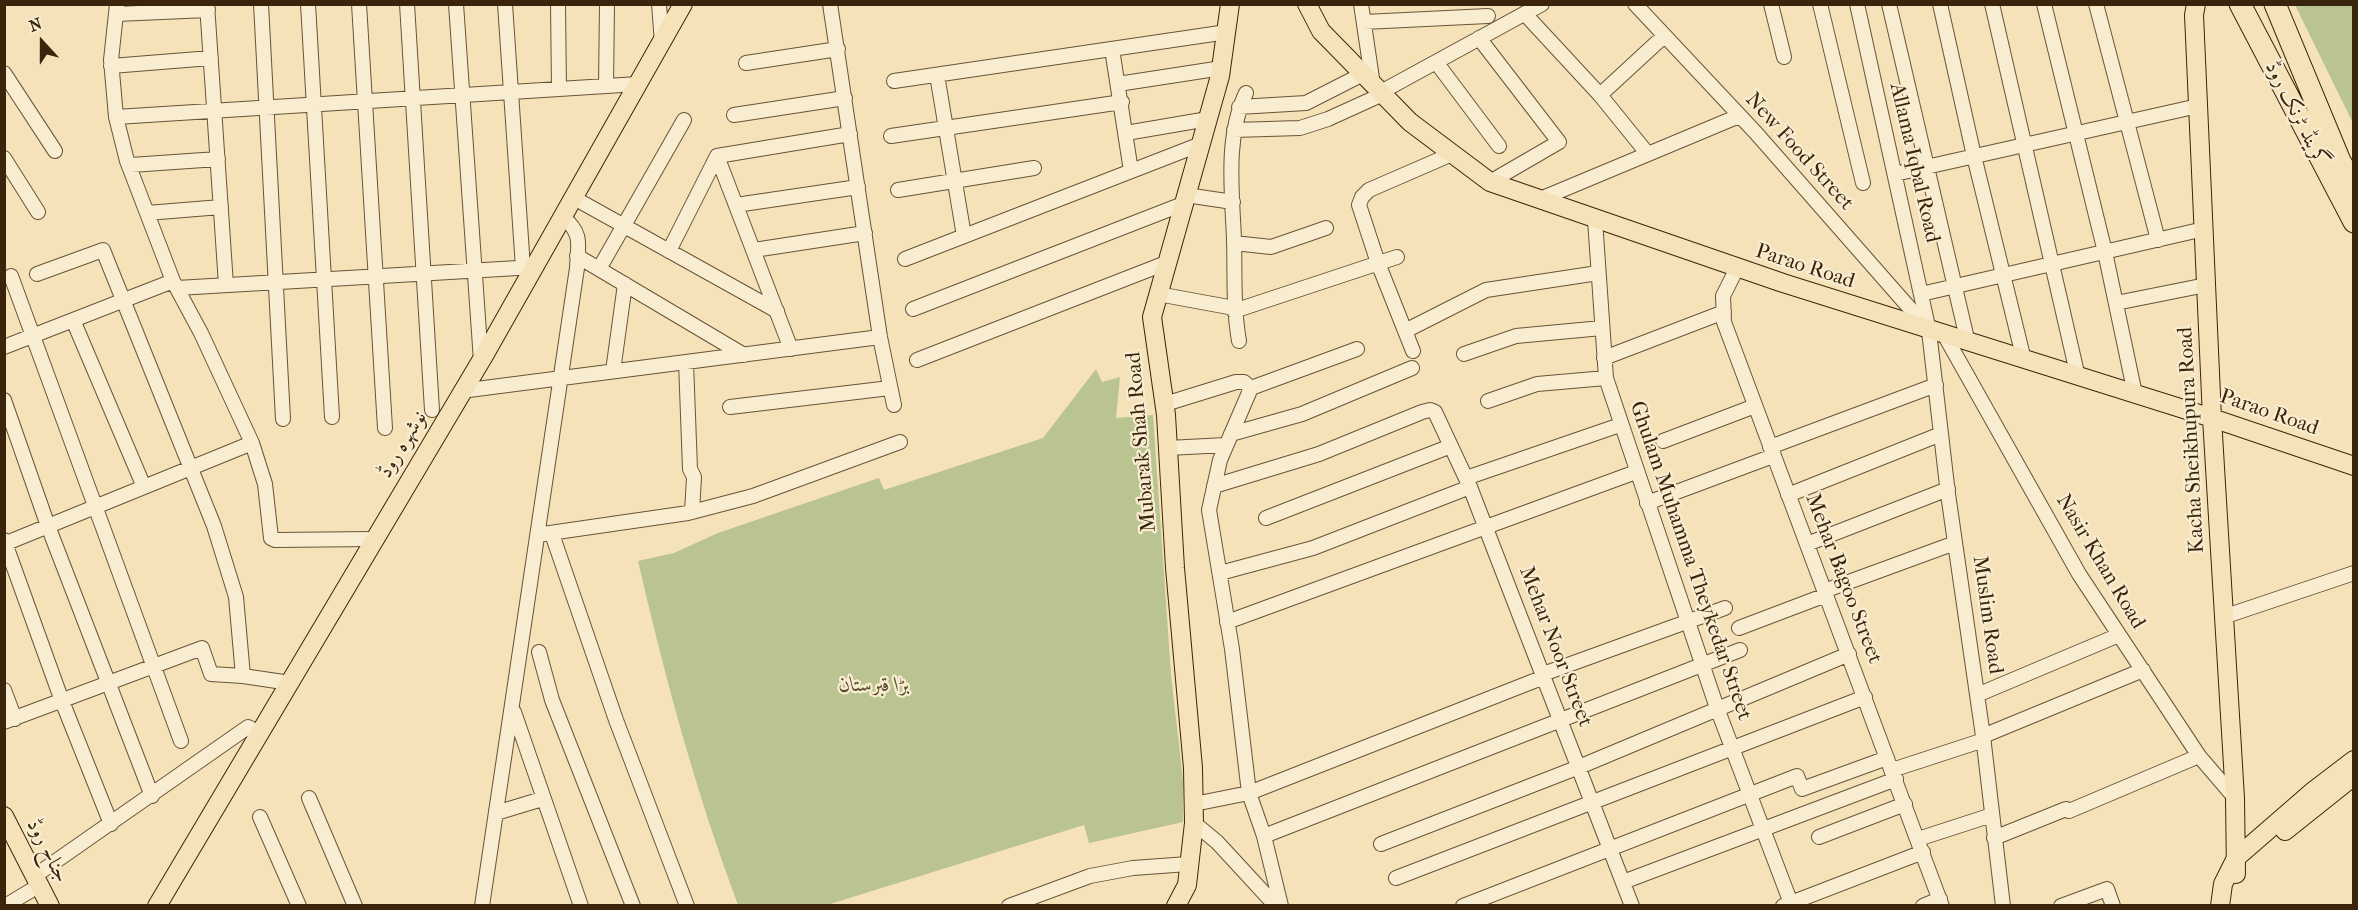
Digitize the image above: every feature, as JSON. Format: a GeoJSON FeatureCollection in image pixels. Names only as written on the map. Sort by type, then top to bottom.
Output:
{"type":"FeatureCollection","features":[{"type":"Feature","properties":{"kind":"highway","name":"گرینڈ ٹرنک روڈ"},"geometry":{"type":"LineString","coordinates":[[2240,4],[2304,131],[2354,222]]}},
{"type":"Feature","properties":{"kind":"highway","name":"گرینڈ ٹرنک روڈ"},"geometry":{"type":"LineString","coordinates":[[2275,4],[2324,122],[2354,185]]}},
{"type":"Feature","properties":{"kind":"highway"},"geometry":{"type":"LineString","coordinates":[[2304,131],[2324,122]]}},
{"type":"Feature","properties":{"kind":"main road","name":"نوشہرہ روڈ"},"geometry":{"type":"LineString","coordinates":[[157,906],[261,734],[461,391],[481,361],[529,267],[563,217],[683,4]]}},
{"type":"Feature","properties":{"kind":"main road","name":"Mubarak Shah Road"},"geometry":{"type":"LineString","coordinates":[[1187,885],[1194,804],[1175,568],[1165,404],[1152,317],[1222,68],[1230,4]]}},
{"type":"Feature","properties":{"kind":"main road","name":"Parao Road"},"geometry":{"type":"LineString","coordinates":[[1307,4],[1321,31],[1410,122],[1490,182],[1595,220],[1937,334],[2212,418],[2354,466]]}},
{"type":"Feature","properties":{"kind":"main road","name":"Kacha Sheikhupura Road"},"geometry":{"type":"LineString","coordinates":[[2196,4],[2193,15],[2212,418],[2226,616],[2236,866]]}},
{"type":"Feature","properties":{"kind":"main road"},"geometry":{"type":"LineString","coordinates":[[2220,906],[2223,884],[2236,866],[2313,792],[2354,760]]}},
{"type":"Feature","properties":{"kind":"main road"},"geometry":{"type":"LineString","coordinates":[[2236,866],[2244,864],[2354,776]]}},
{"type":"Feature","properties":{"kind":"main road","name":"جناح روڈ"},"geometry":{"type":"LineString","coordinates":[[4,816],[50,906]]}},
{"type":"Feature","properties":{"kind":"main road"},"geometry":{"type":"LineString","coordinates":[[2228,906],[2236,866]]}},
{"type":"Feature","properties":{"kind":"main road"},"geometry":{"type":"LineString","coordinates":[[1176,906],[1187,885]]}},
{"type":"Feature","properties":{"kind":"street"},"geometry":{"type":"LineString","coordinates":[[261,4],[283,419]]}},
{"type":"Feature","properties":{"kind":"street"},"geometry":{"type":"LineString","coordinates":[[308,4],[332,417]]}},
{"type":"Feature","properties":{"kind":"street"},"geometry":{"type":"LineString","coordinates":[[359,4],[385,428]]}},
{"type":"Feature","properties":{"kind":"street"},"geometry":{"type":"LineString","coordinates":[[407,4],[432,410]]}},
{"type":"Feature","properties":{"kind":"street"},"geometry":{"type":"LineString","coordinates":[[456,4],[481,361]]}},
{"type":"Feature","properties":{"kind":"street"},"geometry":{"type":"LineString","coordinates":[[4,347],[122,301],[175,284],[226,285],[529,267],[510,92],[505,4]]}},
{"type":"Feature","properties":{"kind":"street"},"geometry":{"type":"LineString","coordinates":[[558,4],[559,89]]}},
{"type":"Feature","properties":{"kind":"street"},"geometry":{"type":"LineString","coordinates":[[606,86],[607,4]]}},
{"type":"Feature","properties":{"kind":"street"},"geometry":{"type":"LineString","coordinates":[[659,4],[662,43]]}},
{"type":"Feature","properties":{"kind":"street"},"geometry":{"type":"LineString","coordinates":[[830,4],[880,337],[894,405]]}},
{"type":"Feature","properties":{"kind":"street"},"geometry":{"type":"LineString","coordinates":[[1361,4],[1375,86]]}},
{"type":"Feature","properties":{"kind":"street","name":"New Food Street"},"geometry":{"type":"LineString","coordinates":[[1635,4],[1937,334]]}},
{"type":"Feature","properties":{"kind":"street"},"geometry":{"type":"LineString","coordinates":[[1771,4],[1784,57]]}},
{"type":"Feature","properties":{"kind":"street"},"geometry":{"type":"LineString","coordinates":[[1820,4],[1863,183]]}},
{"type":"Feature","properties":{"kind":"street","name":"Allama Iqbal Road"},"geometry":{"type":"LineString","coordinates":[[1857,4],[1921,294],[1937,334]]}},
{"type":"Feature","properties":{"kind":"street"},"geometry":{"type":"LineString","coordinates":[[1889,4],[1968,343]]}},
{"type":"Feature","properties":{"kind":"street"},"geometry":{"type":"LineString","coordinates":[[1940,4],[1974,156],[2024,360]]}},
{"type":"Feature","properties":{"kind":"street"},"geometry":{"type":"LineString","coordinates":[[1992,4],[2078,376]]}},
{"type":"Feature","properties":{"kind":"street"},"geometry":{"type":"LineString","coordinates":[[2044,4],[2105,252],[2135,394]]}},
{"type":"Feature","properties":{"kind":"street"},"geometry":{"type":"LineString","coordinates":[[2096,4],[2158,240]]}},
{"type":"Feature","properties":{"kind":"street"},"geometry":{"type":"LineString","coordinates":[[1239,107],[1306,103],[1375,86],[1436,62],[1542,5]]}},
{"type":"Feature","properties":{"kind":"street"},"geometry":{"type":"LineString","coordinates":[[226,285],[208,7],[116,9],[111,66],[116,117],[127,161],[175,284],[252,443],[265,484],[271,538],[275,540],[374,538]]}},
{"type":"Feature","properties":{"kind":"street"},"geometry":{"type":"LineString","coordinates":[[1364,22],[1486,10],[1494,31]]}},
{"type":"Feature","properties":{"kind":"street"},"geometry":{"type":"LineString","coordinates":[[1525,14],[1600,95],[1647,153]]}},
{"type":"Feature","properties":{"kind":"street"},"geometry":{"type":"LineString","coordinates":[[894,81],[1227,32]]}},
{"type":"Feature","properties":{"kind":"street"},"geometry":{"type":"LineString","coordinates":[[1600,95],[1664,36]]}},
{"type":"Feature","properties":{"kind":"street"},"geometry":{"type":"LineString","coordinates":[[1479,38],[1559,142],[1490,182]]}},
{"type":"Feature","properties":{"kind":"street"},"geometry":{"type":"LineString","coordinates":[[746,63],[838,48]]}},
{"type":"Feature","properties":{"kind":"street"},"geometry":{"type":"LineString","coordinates":[[1112,49],[1131,171]]}},
{"type":"Feature","properties":{"kind":"street"},"geometry":{"type":"LineString","coordinates":[[111,66],[211,58]]}},
{"type":"Feature","properties":{"kind":"street"},"geometry":{"type":"LineString","coordinates":[[1436,62],[1499,146]]}},
{"type":"Feature","properties":{"kind":"street"},"geometry":{"type":"LineString","coordinates":[[1118,84],[1222,68]]}},
{"type":"Feature","properties":{"kind":"street"},"geometry":{"type":"LineString","coordinates":[[4,74],[55,151]]}},
{"type":"Feature","properties":{"kind":"street"},"geometry":{"type":"LineString","coordinates":[[937,75],[964,236]]}},
{"type":"Feature","properties":{"kind":"street"},"geometry":{"type":"LineString","coordinates":[[116,117],[638,84]]}},
{"type":"Feature","properties":{"kind":"street"},"geometry":{"type":"LineString","coordinates":[[1234,130],[1300,128],[1328,119],[1375,86]]}},
{"type":"Feature","properties":{"kind":"street"},"geometry":{"type":"LineString","coordinates":[[1239,341],[1234,309],[1234,130],[1239,107],[1246,93]]}},
{"type":"Feature","properties":{"kind":"street"},"geometry":{"type":"LineString","coordinates":[[734,115],[845,98]]}},
{"type":"Feature","properties":{"kind":"street"},"geometry":{"type":"LineString","coordinates":[[891,136],[1122,102]]}},
{"type":"Feature","properties":{"kind":"street"},"geometry":{"type":"LineString","coordinates":[[1895,174],[2198,106]]}},
{"type":"Feature","properties":{"kind":"street"},"geometry":{"type":"LineString","coordinates":[[1538,200],[1739,116]]}},
{"type":"Feature","properties":{"kind":"street"},"geometry":{"type":"LineString","coordinates":[[1126,133],[1208,119]]}},
{"type":"Feature","properties":{"kind":"street"},"geometry":{"type":"LineString","coordinates":[[599,269],[684,120]]}},
{"type":"Feature","properties":{"kind":"street"},"geometry":{"type":"LineString","coordinates":[[717,156],[850,134]]}},
{"type":"Feature","properties":{"kind":"street"},"geometry":{"type":"LineString","coordinates":[[905,259],[1201,144]]}},
{"type":"Feature","properties":{"kind":"street"},"geometry":{"type":"LineString","coordinates":[[1413,351],[1361,213],[1362,196],[1378,186],[1452,154]]}},
{"type":"Feature","properties":{"kind":"street"},"geometry":{"type":"LineString","coordinates":[[717,156],[791,349]]}},
{"type":"Feature","properties":{"kind":"street"},"geometry":{"type":"LineString","coordinates":[[669,251],[717,156]]}},
{"type":"Feature","properties":{"kind":"street"},"geometry":{"type":"LineString","coordinates":[[4,158],[38,212]]}},
{"type":"Feature","properties":{"kind":"street"},"geometry":{"type":"LineString","coordinates":[[131,165],[218,159]]}},
{"type":"Feature","properties":{"kind":"street"},"geometry":{"type":"LineString","coordinates":[[898,190],[955,183],[1034,168]]}},
{"type":"Feature","properties":{"kind":"street"},"geometry":{"type":"LineString","coordinates":[[736,205],[858,187]]}},
{"type":"Feature","properties":{"kind":"street"},"geometry":{"type":"LineString","coordinates":[[574,198],[777,311]]}},
{"type":"Feature","properties":{"kind":"street"},"geometry":{"type":"LineString","coordinates":[[913,309],[1185,199],[1233,202]]}},
{"type":"Feature","properties":{"kind":"street"},"geometry":{"type":"LineString","coordinates":[[147,213],[221,207]]}},
{"type":"Feature","properties":{"kind":"street"},"geometry":{"type":"LineString","coordinates":[[482,906],[512,708],[535,533],[578,256],[578,235],[575,227],[563,217]]}},
{"type":"Feature","properties":{"kind":"street","name":"Ghulam Muhamma Theykedar Street"},"geometry":{"type":"LineString","coordinates":[[1595,220],[1606,378],[1717,708],[1763,829],[1788,905]]}},
{"type":"Feature","properties":{"kind":"street"},"geometry":{"type":"LineString","coordinates":[[1234,243],[1270,247],[1326,228]]}},
{"type":"Feature","properties":{"kind":"street"},"geometry":{"type":"LineString","coordinates":[[1921,294],[2204,229]]}},
{"type":"Feature","properties":{"kind":"street"},"geometry":{"type":"LineString","coordinates":[[754,250],[865,233]]}},
{"type":"Feature","properties":{"kind":"street"},"geometry":{"type":"LineString","coordinates":[[37,274],[103,250],[214,526],[236,597],[243,676]]}},
{"type":"Feature","properties":{"kind":"street"},"geometry":{"type":"LineString","coordinates":[[578,256],[744,355]]}},
{"type":"Feature","properties":{"kind":"street"},"geometry":{"type":"LineString","coordinates":[[1158,294],[1234,309],[1397,257]]}},
{"type":"Feature","properties":{"kind":"street"},"geometry":{"type":"LineString","coordinates":[[917,360],[1166,263]]}},
{"type":"Feature","properties":{"kind":"street","name":"Mehar Bagoo Street"},"geometry":{"type":"LineString","coordinates":[[1737,268],[1723,296],[1724,322],[1941,902]]}},
{"type":"Feature","properties":{"kind":"street"},"geometry":{"type":"LineString","coordinates":[[1405,331],[1485,290],[1598,273]]}},
{"type":"Feature","properties":{"kind":"street"},"geometry":{"type":"LineString","coordinates":[[11,276],[152,667],[181,741]]}},
{"type":"Feature","properties":{"kind":"street"},"geometry":{"type":"LineString","coordinates":[[614,371],[625,284]]}},
{"type":"Feature","properties":{"kind":"street"},"geometry":{"type":"LineString","coordinates":[[2116,303],[2206,285]]}},
{"type":"Feature","properties":{"kind":"street"},"geometry":{"type":"LineString","coordinates":[[1604,358],[1724,312]]}},
{"type":"Feature","properties":{"kind":"street"},"geometry":{"type":"LineString","coordinates":[[73,320],[144,487]]}},
{"type":"Feature","properties":{"kind":"street"},"geometry":{"type":"LineString","coordinates":[[1464,354],[1516,336],[1602,328]]}},
{"type":"Feature","properties":{"kind":"street","name":"Muslim Road"},"geometry":{"type":"LineString","coordinates":[[1937,334],[1936,385],[1941,434],[1983,738],[2003,906]]}},
{"type":"Feature","properties":{"kind":"street","name":"Nasir Khan Road"},"geometry":{"type":"LineString","coordinates":[[1937,334],[2079,574],[2199,756],[2235,798]]}},
{"type":"Feature","properties":{"kind":"street"},"geometry":{"type":"LineString","coordinates":[[461,391],[880,337]]}},
{"type":"Feature","properties":{"kind":"street"},"geometry":{"type":"LineString","coordinates":[[1281,906],[1264,836],[1250,793],[1220,573],[1209,510],[1228,440],[1251,388],[1357,349]]}},
{"type":"Feature","properties":{"kind":"street"},"geometry":{"type":"LineString","coordinates":[[686,362],[690,469],[694,477],[692,512]]}},
{"type":"Feature","properties":{"kind":"street"},"geometry":{"type":"LineString","coordinates":[[1168,448],[1228,440],[1302,414],[1412,368]]}},
{"type":"Feature","properties":{"kind":"street"},"geometry":{"type":"LineString","coordinates":[[1488,400],[1537,384],[1606,378]]}},
{"type":"Feature","properties":{"kind":"street"},"geometry":{"type":"LineString","coordinates":[[1165,404],[1236,382],[1244,382],[1251,388]]}},
{"type":"Feature","properties":{"kind":"street"},"geometry":{"type":"LineString","coordinates":[[1647,502],[1936,385]]}},
{"type":"Feature","properties":{"kind":"street"},"geometry":{"type":"LineString","coordinates":[[730,407],[890,388]]}},
{"type":"Feature","properties":{"kind":"street"},"geometry":{"type":"LineString","coordinates":[[4,400],[48,526],[153,796]]}},
{"type":"Feature","properties":{"kind":"street"},"geometry":{"type":"LineString","coordinates":[[1664,441],[1755,406]]}},
{"type":"Feature","properties":{"kind":"street","name":"Mehar Noor Street"},"geometry":{"type":"LineString","coordinates":[[1214,486],[1319,454],[1430,410],[1435,412],[1468,482],[1632,906]]}},
{"type":"Feature","properties":{"kind":"street"},"geometry":{"type":"LineString","coordinates":[[1220,573],[1313,548],[1468,482],[1620,425]]}},
{"type":"Feature","properties":{"kind":"street"},"geometry":{"type":"LineString","coordinates":[[1788,495],[1941,434]]}},
{"type":"Feature","properties":{"kind":"street"},"geometry":{"type":"LineString","coordinates":[[535,533],[552,534],[692,512],[753,496],[900,442]]}},
{"type":"Feature","properties":{"kind":"street"},"geometry":{"type":"LineString","coordinates":[[111,824],[62,701],[5,542],[252,443]]}},
{"type":"Feature","properties":{"kind":"street"},"geometry":{"type":"LineString","coordinates":[[1266,518],[1451,446]]}},
{"type":"Feature","properties":{"kind":"street"},"geometry":{"type":"LineString","coordinates":[[1227,622],[1636,472]]}},
{"type":"Feature","properties":{"kind":"street"},"geometry":{"type":"LineString","coordinates":[[1806,544],[1948,489]]}},
{"type":"Feature","properties":{"kind":"street"},"geometry":{"type":"LineString","coordinates":[[552,534],[616,720],[687,906]]}},
{"type":"Feature","properties":{"kind":"street"},"geometry":{"type":"LineString","coordinates":[[1739,628],[1955,543]]}},
{"type":"Feature","properties":{"kind":"street"},"geometry":{"type":"LineString","coordinates":[[2226,616],[2354,573]]}},
{"type":"Feature","properties":{"kind":"street"},"geometry":{"type":"LineString","coordinates":[[1194,804],[1250,793],[1539,679],[1543,674],[1725,608]]}},
{"type":"Feature","properties":{"kind":"street"},"geometry":{"type":"LineString","coordinates":[[1977,695],[2119,635]]}},
{"type":"Feature","properties":{"kind":"street"},"geometry":{"type":"LineString","coordinates":[[4,690],[10,721],[202,648],[211,674],[290,683]]}},
{"type":"Feature","properties":{"kind":"street"},"geometry":{"type":"LineString","coordinates":[[1264,836],[1560,718],[1740,650]]}},
{"type":"Feature","properties":{"kind":"street"},"geometry":{"type":"LineString","coordinates":[[539,652],[552,700],[633,906]]}},
{"type":"Feature","properties":{"kind":"street"},"geometry":{"type":"LineString","coordinates":[[1381,844],[1579,767],[1849,654]]}},
{"type":"Feature","properties":{"kind":"street"},"geometry":{"type":"LineString","coordinates":[[1623,882],[1763,829],[1892,769],[1983,738],[2143,670]]}},
{"type":"Feature","properties":{"kind":"street"},"geometry":{"type":"LineString","coordinates":[[1396,878],[1732,746],[1865,697]]}},
{"type":"Feature","properties":{"kind":"street"},"geometry":{"type":"LineString","coordinates":[[512,708],[581,906]]}},
{"type":"Feature","properties":{"kind":"street"},"geometry":{"type":"LineString","coordinates":[[4,906],[111,824],[248,727],[261,734]]}},
{"type":"Feature","properties":{"kind":"street"},"geometry":{"type":"LineString","coordinates":[[1994,838],[2066,809],[2069,811],[2199,756]]}},
{"type":"Feature","properties":{"kind":"street"},"geometry":{"type":"LineString","coordinates":[[1463,906],[1797,776],[1802,789],[1892,769]]}},
{"type":"Feature","properties":{"kind":"street"},"geometry":{"type":"LineString","coordinates":[[309,798],[355,906]]}},
{"type":"Feature","properties":{"kind":"street"},"geometry":{"type":"LineString","coordinates":[[496,813],[542,799]]}},
{"type":"Feature","properties":{"kind":"street"},"geometry":{"type":"LineString","coordinates":[[1819,837],[1905,804]]}},
{"type":"Feature","properties":{"kind":"street"},"geometry":{"type":"LineString","coordinates":[[1788,905],[1992,815]]}},
{"type":"Feature","properties":{"kind":"street"},"geometry":{"type":"LineString","coordinates":[[260,817],[299,906]]}},
{"type":"Feature","properties":{"kind":"street"},"geometry":{"type":"LineString","coordinates":[[1194,824],[1217,842],[1276,906]]}},
{"type":"Feature","properties":{"kind":"street"},"geometry":{"type":"LineString","coordinates":[[1009,906],[1090,876],[1133,868],[1188,864]]}},
{"type":"Feature","properties":{"kind":"street"},"geometry":{"type":"LineString","coordinates":[[1187,885],[1190,906]]}},
{"type":"Feature","properties":{"kind":"street"},"geometry":{"type":"LineString","coordinates":[[2061,906],[2107,889],[2113,906]]}},
{"type":"Feature","properties":{"kind":"street"},"geometry":{"type":"LineString","coordinates":[[1923,906],[1941,902]]}},
{"type":"Feature","properties":{"kind":"green space"},"geometry":{"type":"Polygon","coordinates":[[[2295,5],[2353,5],[2353,123],[2295,5]]]}},
{"type":"Feature","properties":{"kind":"green space","name":"بڑا قبرستان"},"geometry":{"type":"Polygon","coordinates":[[[1096,369],[1102,382],[1120,377],[1116,418],[1153,415],[1171,675],[1183,780],[1183,822],[1089,843],[1084,825],[827,905],[738,905],[708,820],[682,735],[638,561],[674,553],[718,533],[879,478],[884,490],[1043,438],[1096,369]]]}}]}
